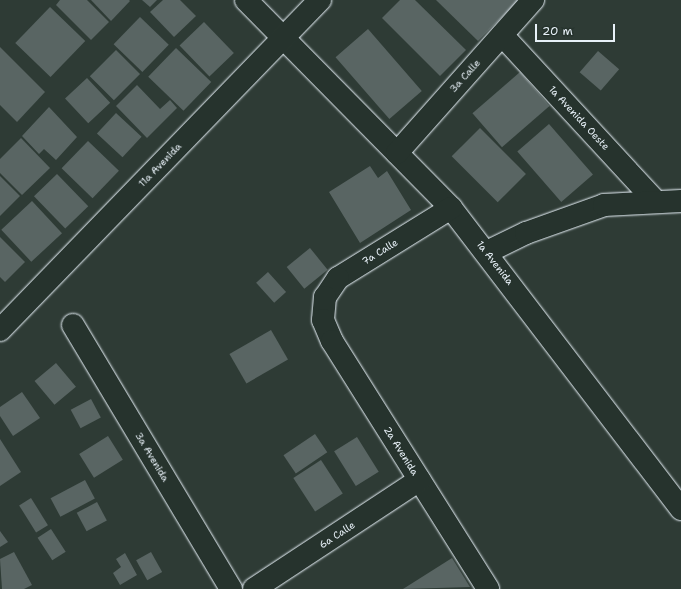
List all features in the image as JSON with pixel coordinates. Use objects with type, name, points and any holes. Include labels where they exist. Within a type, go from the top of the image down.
[{"type":"street","name":"1a Avenida","points":[[246,0],[451,208],[487,252],[681,509]]},
{"type":"street","name":"11a Avenida","points":[[3,321],[285,38],[320,0]]},
{"type":"street","name":"3a Calle","points":[[397,153],[533,0]]},
{"type":"street","name":"1a Avenida Oeste","points":[[502,35],[656,202]]},
{"type":"street","points":[[487,252],[526,233],[604,205],[681,201]]},
{"type":"street","name":"7a Calle","points":[[323,308],[338,278],[451,208]]},
{"type":"street","name":"2a Avenida","points":[[323,308],[326,330],[488,589]]},
{"type":"street","name":"3a Avenida","points":[[73,325],[230,589]]},
{"type":"street","name":"6a Calle","points":[[254,589],[419,480]]},
{"type":"building","points":[[60,0],[87,0],[109,22],[91,40],[56,5]]},
{"type":"building","points":[[91,0],[129,0],[130,1],[111,21]]},
{"type":"building","points":[[142,0],[157,0],[150,7]]},
{"type":"building","points":[[163,0],[180,0],[196,16],[174,37],[150,12]]},
{"type":"building","points":[[400,0],[415,0],[466,50],[440,76],[382,18]]},
{"type":"building","points":[[436,0],[519,0],[478,41]]},
{"type":"building","points":[[50,7],[85,41],[51,77],[15,43]]},
{"type":"building","points":[[140,17],[169,45],[142,72],[114,44]]},
{"type":"building","points":[[204,22],[234,53],[209,77],[180,46]]},
{"type":"building","points":[[368,29],[422,91],[389,119],[336,57]]},
{"type":"building","points":[[0,47],[45,92],[17,122],[0,105]]},
{"type":"building","points":[[176,48],[211,82],[183,111],[148,77]]},
{"type":"building","points":[[116,50],[140,74],[114,100],[90,76]]},
{"type":"building","points":[[598,51],[619,69],[601,91],[580,72]]},
{"type":"building","points":[[520,72],[550,106],[502,147],[472,113]]},
{"type":"building","points":[[87,78],[110,103],[88,123],[65,98]]},
{"type":"building","points":[[137,85],[160,109],[170,100],[177,108],[147,138],[116,106]]},
{"type":"building","points":[[49,107],[77,137],[56,160],[44,149],[39,154],[22,136]]},
{"type":"building","points":[[116,113],[142,137],[123,157],[97,133]]},
{"type":"building","points":[[549,124],[593,175],[561,202],[517,152]]},
{"type":"building","points":[[480,128],[526,174],[498,202],[452,156]]},
{"type":"building","points":[[21,138],[50,168],[22,195],[0,173],[0,159]]},
{"type":"building","points":[[88,141],[119,171],[93,198],[62,168]]},
{"type":"building","points":[[370,166],[378,178],[387,171],[411,210],[360,243],[329,192]]},
{"type":"building","points":[[57,174],[88,206],[65,229],[34,196]]},
{"type":"building","points":[[0,176],[20,196],[0,216]]},
{"type":"building","points":[[32,201],[62,233],[31,262],[1,230]]},
{"type":"building","points":[[0,237],[25,262],[5,282],[0,277]]},
{"type":"building","points":[[310,248],[328,270],[304,289],[287,267]]},
{"type":"building","points":[[268,272],[286,292],[274,303],[256,283]]},
{"type":"building","points":[[271,330],[288,359],[246,383],[229,354]]},
{"type":"building","points":[[56,363],[76,387],[54,405],[35,381]]},
{"type":"building","points":[[22,392],[40,418],[13,436],[0,416],[0,407]]},
{"type":"building","points":[[91,399],[101,418],[81,428],[71,410]]},
{"type":"building","points":[[315,434],[327,452],[296,473],[283,455]]},
{"type":"building","points":[[108,436],[123,460],[94,478],[79,454]]},
{"type":"building","points":[[357,437],[379,472],[356,486],[334,451]]},
{"type":"building","points":[[0,439],[21,472],[0,486]]},
{"type":"building","points":[[321,460],[343,494],[315,512],[293,478]]},
{"type":"building","points":[[85,480],[95,499],[60,517],[51,498]]},
{"type":"building","points":[[31,498],[48,525],[36,533],[19,505]]},
{"type":"building","points":[[97,502],[107,521],[87,531],[77,513]]},
{"type":"building","points":[[51,529],[66,552],[52,560],[38,538]]},
{"type":"building","points":[[0,531],[8,542],[0,547]]},
{"type":"building","points":[[14,552],[32,585],[24,589],[2,589],[0,559]]},
{"type":"building","points":[[151,552],[162,572],[147,580],[136,560]]},
{"type":"building","points":[[125,553],[137,575],[120,585],[113,573],[121,567],[116,559]]},
{"type":"building","points":[[452,558],[470,587],[403,589]]}]
